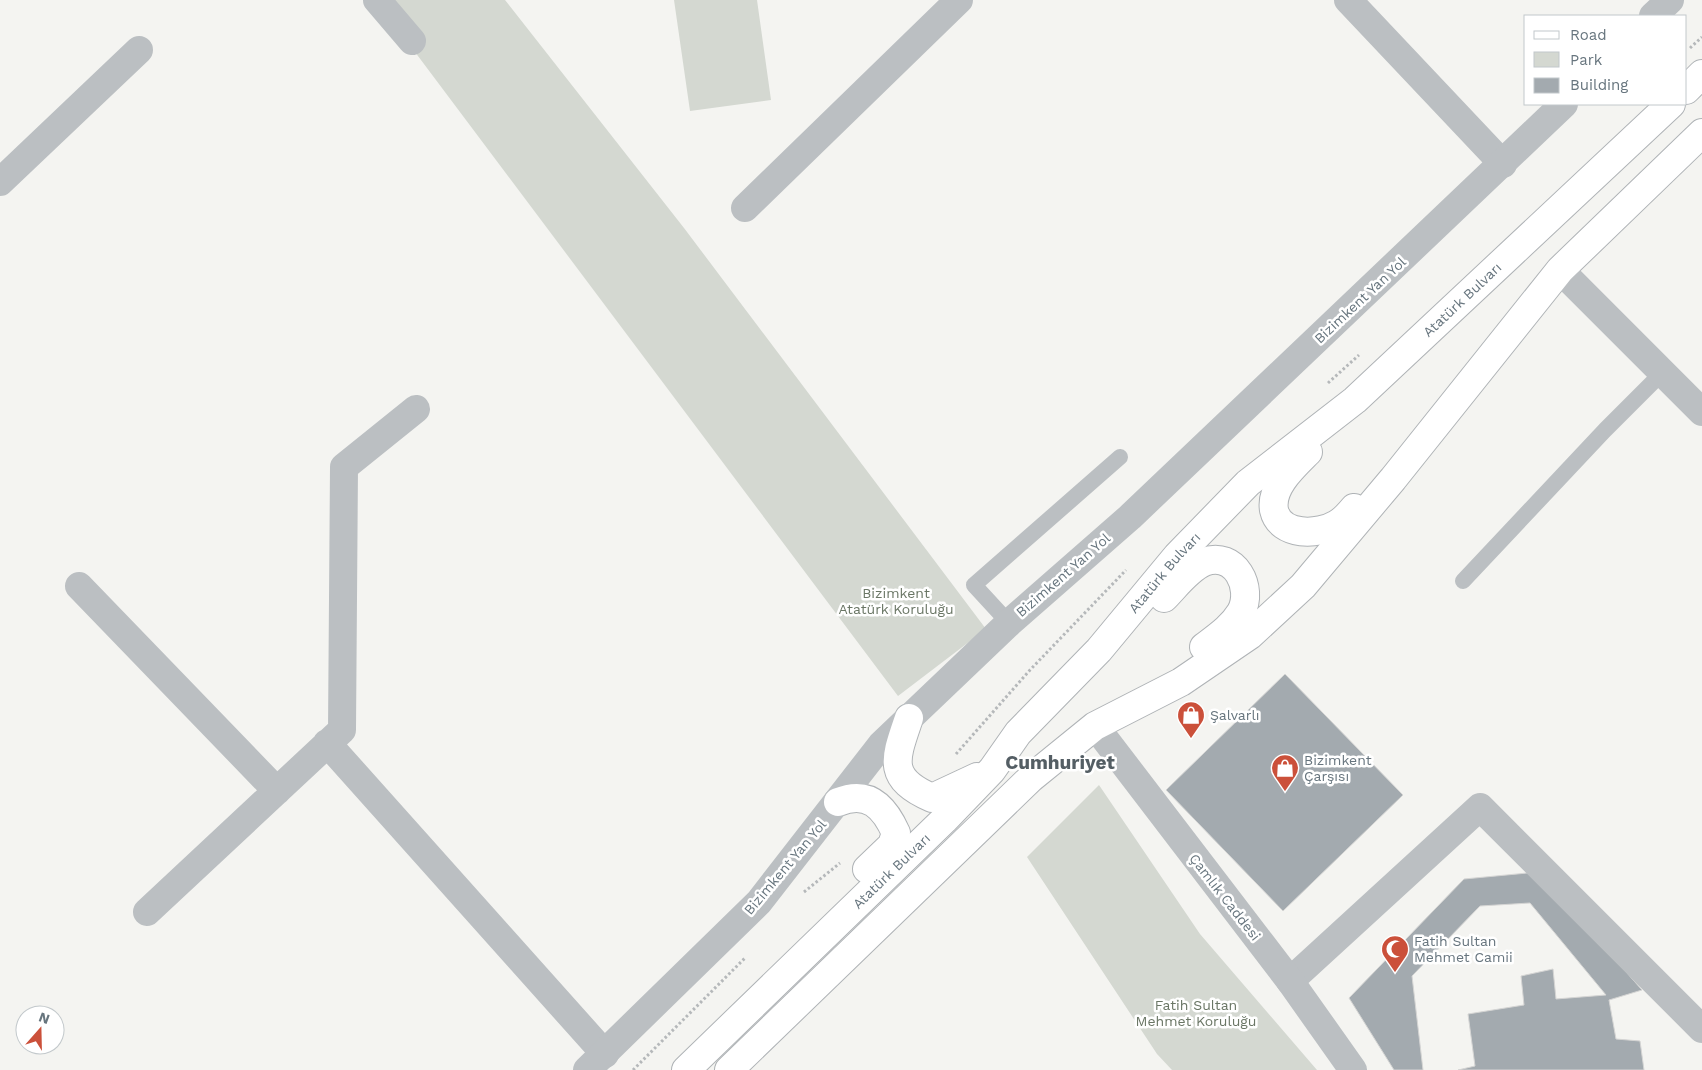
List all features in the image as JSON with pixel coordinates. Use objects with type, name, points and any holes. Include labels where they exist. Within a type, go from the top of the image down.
[{"type":"main road","points":[[1687,89],[1702,74]]},
{"type":"main road","name":"Atatürk Bulvarı","points":[[686,1070],[944,820],[992,770],[1018,733],[1099,650],[1177,556],[1230,500],[1291,448],[1355,400],[1670,105]]},
{"type":"main road","points":[[1105,722],[1182,682],[1250,635],[1303,586],[1393,479],[1560,270],[1702,132]]},
{"type":"main road","points":[[1355,400],[1341,422],[1295,465],[1282,480],[1276,494],[1274,510],[1281,522],[1294,530],[1308,533],[1326,529],[1342,520],[1374,488],[1393,479]]},
{"type":"main road","points":[[729,1070],[1018,790],[1105,722],[1156,679],[1230,627],[1241,612],[1246,597],[1245,584],[1239,572],[1229,564],[1217,560],[1206,561],[1195,567],[1150,611],[1099,650]]},
{"type":"main road","points":[[909,718],[896,757],[901,777],[913,790],[932,798],[992,770]]},
{"type":"main road","points":[[775,983],[831,905],[892,845],[896,833],[887,814],[877,805],[865,798],[851,797],[838,802]]},
{"type":"street","points":[[377,0],[412,41]]},
{"type":"street","points":[[745,208],[960,0]]},
{"type":"street","points":[[1348,0],[1503,164]]},
{"type":"street","points":[[1654,15],[1670,0]]},
{"type":"street","points":[[0,182],[139,50]]},
{"type":"street","name":"Bizimkent Yan Yol","points":[[596,1062],[759,902],[881,745],[1008,623],[1130,517],[1563,105]]},
{"type":"street","points":[[1560,270],[1702,412]]},
{"type":"street","points":[[148,912],[342,730],[344,467],[416,409]]},
{"type":"street","points":[[79,586],[277,791]]},
{"type":"street","name":"Çamlık Caddesi","points":[[1105,722],[1290,981],[1343,1065]]},
{"type":"street","points":[[327,743],[596,1062]]},
{"type":"street","points":[[1290,981],[1480,807],[1702,1029]]},
{"type":"lane","points":[[1463,581],[1604,430],[1662,373]]},
{"type":"lane","points":[[1008,623],[974,585],[1120,456]]},
{"type":"path","points":[[1687,51],[1702,37]]},
{"type":"green space","name":"Bizimkent Atatürk Koruluğu","points":[[376,0],[505,0],[684,228],[986,629],[898,696]]},
{"type":"green space","points":[[674,0],[757,0],[771,100],[690,111]]},
{"type":"green space","name":"Fatih Sultan Mehmet Koruluğu","points":[[1099,785],[1200,934],[1317,1070],[1172,1070],[1157,1054],[1027,857]]},
{"type":"building","name":"Bizimkent Çarşısı","points":[[1285,674],[1403,795],[1283,911],[1166,790]]},
{"type":"building","name":"Fatih Sultan Mehmet Camii","points":[[1538,872],[1642,990],[1609,1000],[1616,1039],[1640,1041],[1644,1070],[1458,1070],[1475,1066],[1468,1014],[1524,1005],[1521,976],[1553,969],[1556,999],[1606,995],[1530,903],[1480,906],[1412,976],[1423,1070],[1394,1070],[1349,998],[1464,879]]},
{"type":"place","name":"Şalvarlı","points":[[1191,739]]},
{"type":"place","name":"Bizimkent Çarşısı","points":[[1285,792]]},
{"type":"place","name":"Fatih Sultan Mehmet Camii","points":[[1395,973]]},
{"type":"district","name":"Cumhuriyet","points":[[1060,762]]}]
